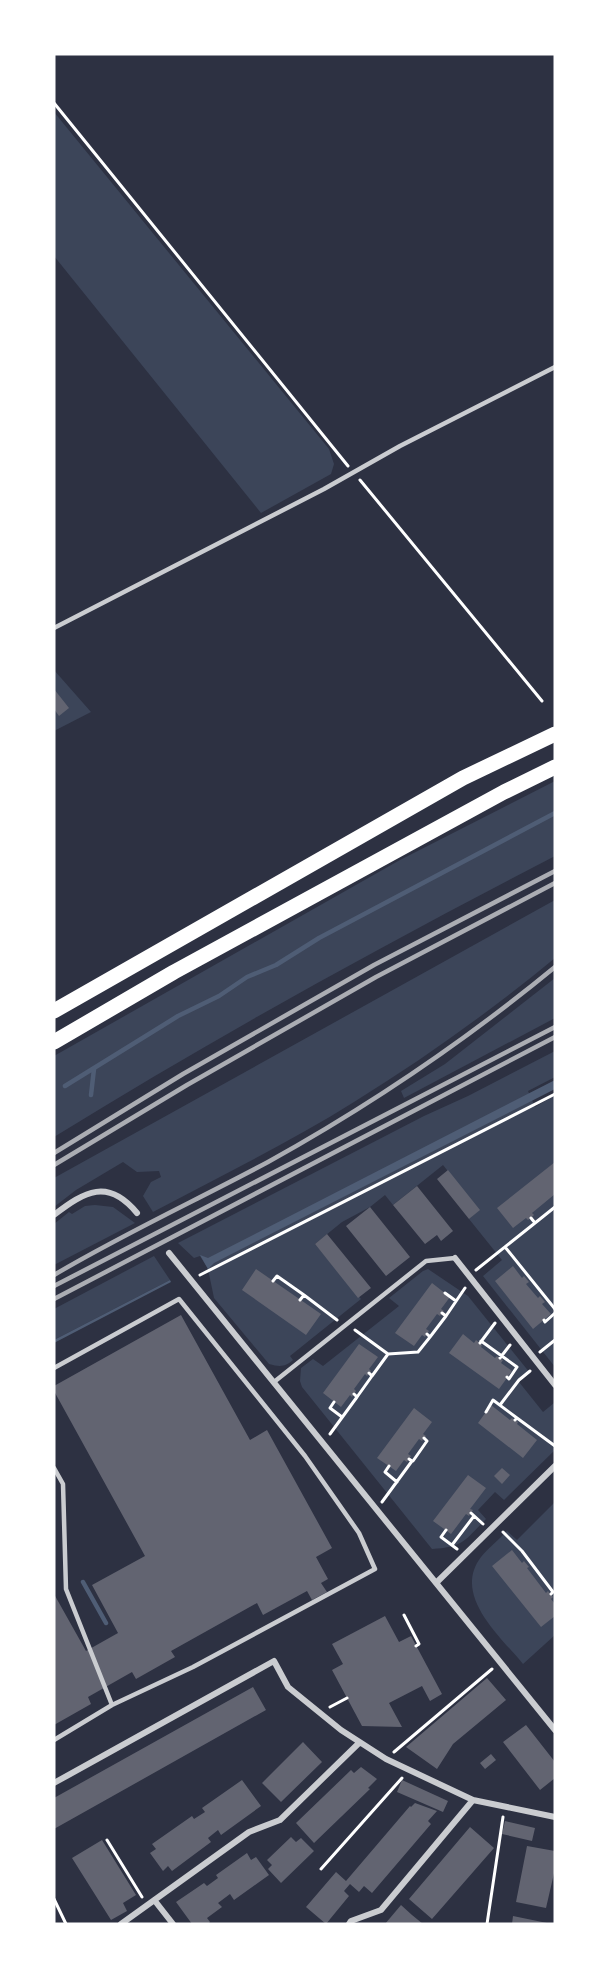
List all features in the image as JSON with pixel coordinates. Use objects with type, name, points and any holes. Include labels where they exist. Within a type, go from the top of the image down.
[{"type":"highway","points":[[54,1011],[463,778],[555,734]]},
{"type":"highway","points":[[54,1042],[174,972],[555,766]]},
{"type":"street","points":[[54,1215],[81,1197],[106,1192],[120,1196],[137,1212]]},
{"type":"street","points":[[169,1253],[555,1730]]},
{"type":"street","points":[[455,1258],[555,1385]]},
{"type":"street","points":[[436,1583],[555,1466]]},
{"type":"street","points":[[54,1783],[274,1661],[288,1687],[359,1743],[386,1759],[473,1800],[555,1816]]},
{"type":"street","points":[[121,1924],[249,1832],[280,1820],[359,1743]]},
{"type":"street","points":[[349,1924],[351,1921],[381,1910],[473,1800]]},
{"type":"street","points":[[155,1901],[173,1924]]},
{"type":"lane","points":[[54,628],[555,367]]},
{"type":"lane","points":[[274,1382],[426,1261],[455,1258]]},
{"type":"lane","points":[[54,1368],[179,1299],[305,1456],[359,1533],[375,1569],[193,1667],[112,1705],[54,1740]]},
{"type":"lane","points":[[54,1468],[63,1484],[66,1589],[112,1705]]},
{"type":"path","points":[[54,103],[542,701]]},
{"type":"path","points":[[190,1279],[555,1094]]},
{"type":"path","points":[[273,1281],[277,1276],[334,1316],[339,1323],[347,1324],[388,1354],[418,1352],[428,1335],[464,1291],[469,1276],[555,1207]]},
{"type":"path","points":[[531,1218],[535,1223]]},
{"type":"path","points":[[504,1247],[555,1311],[545,1322],[544,1320]]},
{"type":"path","points":[[445,1293],[456,1301]]},
{"type":"path","points":[[300,1299],[303,1294]]},
{"type":"path","points":[[500,1315],[481,1342],[518,1367],[509,1379],[507,1377]]},
{"type":"path","points":[[501,1357],[516,1336]]},
{"type":"path","points":[[533,1357],[555,1340]]},
{"type":"path","points":[[323,1443],[388,1354]]},
{"type":"path","points":[[500,1405],[519,1380],[538,1364]]},
{"type":"path","points":[[486,1412],[494,1400],[516,1419],[555,1446]]},
{"type":"path","points":[[334,1402],[330,1407],[342,1417]]},
{"type":"path","points":[[377,1510],[411,1460],[427,1441],[424,1438]]},
{"type":"path","points":[[389,1467],[385,1472],[398,1482]]},
{"type":"path","points":[[452,1545],[472,1514],[490,1530]]},
{"type":"path","points":[[495,1524],[554,1592],[551,1594]]},
{"type":"path","points":[[446,1530],[441,1537],[464,1555]]},
{"type":"path","points":[[404,1616],[419,1644],[416,1646]]},
{"type":"path","points":[[386,1759],[432,1723],[500,1662]]},
{"type":"path","points":[[334,1706],[347,1698]]},
{"type":"path","points":[[321,1869],[410,1770]]},
{"type":"path","points":[[487,1924],[504,1806]]},
{"type":"path","points":[[107,1840],[148,1906]]},
{"type":"path","points":[[54,1899],[66,1924]]},
{"type":"shaded area","points":[[54,112],[329,449],[334,464],[331,474],[261,513],[54,256]]},
{"type":"shaded area","points":[[54,670],[91,712],[54,731]]},
{"type":"shaded area","points":[[555,781],[555,856],[302,992],[54,1137],[54,1056],[400,860]]},
{"type":"shaded area","points":[[555,900],[555,958],[458,1033],[330,1117],[153,1212],[143,1196],[151,1182],[161,1177],[159,1171],[137,1172],[123,1162],[76,1190],[54,1207],[54,1178]]},
{"type":"shaded area","points":[[555,978],[555,1018],[404,1098],[401,1091],[445,1064]]},
{"type":"shaded area","points":[[555,1051],[555,1077],[528,1091],[535,1107],[555,1095],[555,1367],[483,1276],[502,1260],[469,1219],[479,1210],[443,1165],[393,1205],[385,1195],[370,1207],[342,1222],[315,1244],[361,1299],[290,1356],[293,1360],[282,1366],[269,1364],[214,1298],[208,1269],[200,1256],[194,1258],[178,1243]]},
{"type":"shaded area","points":[[555,1080],[555,1089],[214,1263],[208,1269],[200,1255],[208,1258]]},
{"type":"shaded area","points":[[85,1206],[113,1207],[135,1223],[54,1265],[54,1224],[69,1212],[72,1214]]},
{"type":"shaded area","points":[[154,1256],[170,1280],[54,1340],[54,1309]]},
{"type":"shaded area","points":[[428,1269],[468,1296],[530,1373],[519,1382],[543,1412],[555,1404],[555,1450],[504,1500],[495,1492],[478,1510],[486,1519],[468,1538],[451,1547],[432,1549],[302,1387],[300,1381],[301,1368],[313,1359],[323,1366],[399,1306],[389,1298]]},
{"type":"shaded area","points":[[170,1280],[171,1282],[54,1343],[54,1340]]},
{"type":"shaded area","points":[[555,1502],[555,1635],[523,1664],[482,1614],[475,1600],[472,1586],[474,1571],[481,1557],[507,1531],[517,1540]]},
{"type":"building","points":[[54,689],[69,708],[59,716],[54,709]]},
{"type":"building","points":[[555,1162],[555,1194],[532,1213],[534,1215],[531,1218],[528,1220],[526,1218],[513,1228],[497,1208]]},
{"type":"building","points":[[448,1170],[480,1210],[469,1219],[437,1179]]},
{"type":"building","points":[[417,1186],[453,1231],[441,1241],[437,1235],[425,1244],[393,1205]]},
{"type":"building","points":[[370,1207],[410,1257],[386,1276],[346,1226]]},
{"type":"building","points":[[327,1234],[371,1288],[358,1298],[315,1244]]},
{"type":"building","points":[[513,1266],[522,1278],[524,1276],[529,1282],[526,1284],[538,1298],[540,1296],[545,1302],[542,1304],[551,1314],[533,1329],[495,1281]]},
{"type":"building","points":[[256,1269],[321,1314],[306,1335],[242,1290]]},
{"type":"building","points":[[432,1283],[450,1297],[441,1309],[444,1311],[440,1316],[437,1314],[426,1329],[429,1331],[425,1337],[422,1335],[414,1346],[395,1333]]},
{"type":"building","points":[[181,1315],[250,1440],[267,1430],[332,1548],[316,1557],[328,1579],[321,1583],[327,1592],[312,1600],[307,1591],[263,1615],[257,1603],[171,1651],[175,1657],[136,1679],[132,1672],[88,1697],[91,1704],[54,1725],[54,1594],[86,1651],[118,1633],[92,1585],[145,1556],[54,1391],[54,1386]]},
{"type":"building","points":[[463,1334],[474,1343],[476,1340],[480,1343],[481,1347],[495,1358],[497,1356],[503,1360],[501,1363],[512,1371],[499,1389],[449,1353]]},
{"type":"building","points":[[359,1344],[378,1357],[369,1369],[371,1371],[367,1376],[365,1374],[354,1389],[356,1391],[352,1397],[350,1395],[341,1407],[323,1393]]},
{"type":"building","points":[[491,1405],[510,1420],[512,1418],[518,1422],[517,1424],[537,1440],[523,1458],[478,1423]]},
{"type":"building","points":[[414,1408],[432,1422],[423,1434],[426,1436],[422,1441],[419,1439],[408,1454],[411,1456],[407,1462],[404,1460],[396,1471],[377,1458]]},
{"type":"building","points":[[502,1468],[510,1475],[502,1484],[494,1476]]},
{"type":"building","points":[[468,1475],[486,1488],[470,1509],[473,1510],[469,1516],[466,1514],[451,1534],[433,1521]]},
{"type":"building","points":[[512,1550],[522,1563],[524,1561],[529,1567],[527,1568],[546,1593],[548,1591],[553,1597],[551,1599],[555,1604],[555,1616],[541,1627],[492,1566]]},
{"type":"building","points":[[385,1616],[399,1642],[411,1636],[442,1694],[430,1701],[422,1686],[389,1703],[402,1727],[362,1726],[332,1670],[343,1664],[332,1644]]},
{"type":"building","points":[[487,1678],[506,1700],[453,1744],[437,1769],[406,1747]]},
{"type":"building","points":[[253,1687],[266,1710],[54,1829],[54,1798]]},
{"type":"building","points":[[526,1725],[555,1762],[555,1778],[540,1790],[503,1742]]},
{"type":"building","points":[[303,1742],[322,1762],[281,1802],[262,1783]]},
{"type":"building","points":[[491,1754],[496,1760],[485,1769],[480,1763]]},
{"type":"building","points":[[361,1767],[377,1779],[368,1788],[370,1789],[314,1843],[296,1823],[351,1770],[354,1773]]},
{"type":"building","points":[[242,1780],[261,1806],[221,1835],[218,1830],[208,1838],[211,1842],[172,1871],[168,1866],[163,1871],[150,1853],[156,1849],[152,1844],[192,1816],[194,1819],[205,1812],[202,1808]]},
{"type":"building","points":[[402,1780],[448,1801],[443,1812],[397,1792]]},
{"type":"building","points":[[415,1803],[437,1811],[428,1821],[431,1824],[372,1893],[364,1886],[359,1892],[350,1884],[344,1891],[349,1896],[326,1924],[306,1907],[336,1872],[346,1881]]},
{"type":"building","points":[[505,1821],[535,1828],[532,1841],[502,1834]]},
{"type":"building","points":[[470,1827],[494,1848],[432,1919],[409,1899]]},
{"type":"building","points":[[291,1837],[296,1842],[301,1838],[314,1851],[281,1883],[268,1869],[272,1865],[267,1860]]},
{"type":"building","points":[[102,1840],[136,1895],[123,1903],[127,1911],[111,1920],[72,1858]]},
{"type":"building","points":[[527,1846],[555,1851],[555,1869],[546,1908],[516,1902]]},
{"type":"building","points":[[247,1853],[251,1860],[256,1857],[269,1875],[234,1900],[230,1894],[218,1903],[222,1907],[207,1918],[210,1922],[208,1924],[192,1924],[176,1902],[204,1883],[207,1886],[218,1878],[216,1875]]},
{"type":"building","points":[[401,1905],[412,1915],[423,1924],[385,1924]]},
{"type":"building","points":[[513,1916],[547,1923],[547,1924],[512,1924]]},
{"type":"waterway","points":[[65,1086],[178,1016],[219,996],[247,977],[276,965],[319,938],[555,813]]},
{"type":"waterway","points":[[91,1095],[94,1069]]},
{"type":"waterway","points":[[83,1582],[106,1623]]},
{"type":"railway","points":[[54,1153],[183,1074],[374,965],[555,871]]},
{"type":"railway","points":[[54,1165],[187,1085],[376,977],[555,883]]},
{"type":"railway","points":[[54,1275],[306,1141],[416,1071],[486,1021],[555,967]]},
{"type":"railway","points":[[54,1286],[555,1027]]},
{"type":"railway","points":[[54,1299],[555,1037]]}]
